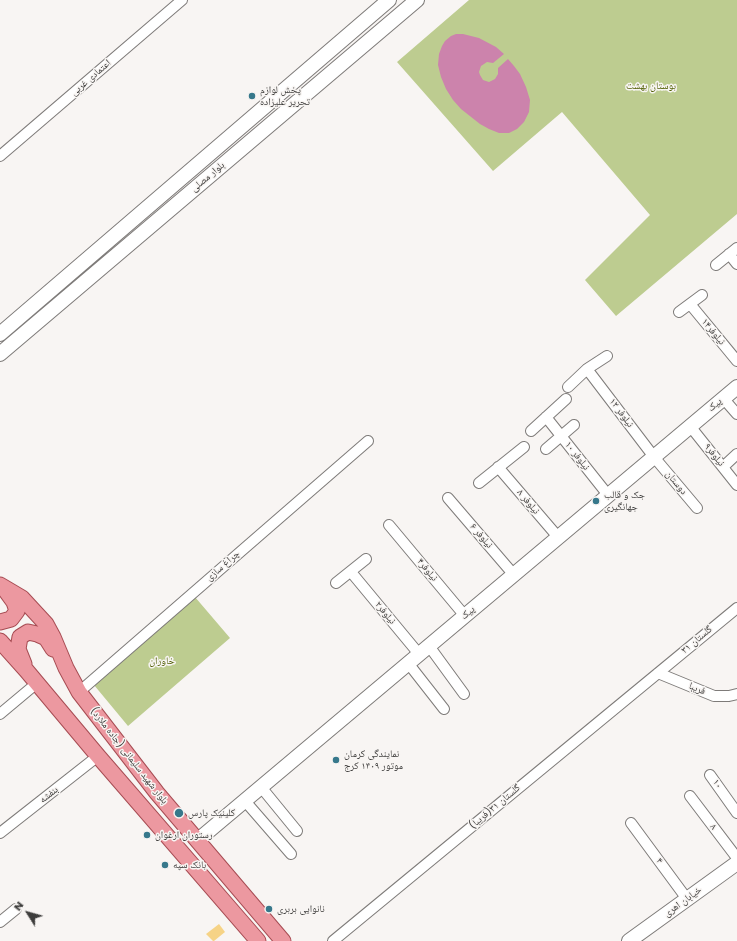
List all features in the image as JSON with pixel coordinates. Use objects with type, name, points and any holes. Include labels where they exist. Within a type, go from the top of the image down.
[{"type":"main road","name":"بلوار شهید سلیمانی (جاده ملارد)","points":[[1,586],[22,598],[46,624],[66,668],[79,692],[157,793],[284,941]]},
{"type":"main road","points":[[0,622],[11,619],[17,611],[14,602],[1,586]]},
{"type":"main road","points":[[26,670],[18,649],[20,638],[28,632],[38,634],[46,638],[66,668]]},
{"type":"main road","name":"بلوار شهید سلیمانی (جاده ملارد)","points":[[0,641],[258,941]]},
{"type":"street","name":"اعتمادی غربی","points":[[0,156],[182,0]]},
{"type":"street","name":"بلوار مصلی","points":[[0,334],[389,0]]},
{"type":"street","name":"بلوار مصلی","points":[[0,354],[417,0]]},
{"type":"street","points":[[716,265],[737,248]]},
{"type":"street","points":[[729,254],[737,264]]},
{"type":"street","points":[[679,312],[702,295]]},
{"type":"street","name":"نیلوفر۱۴","points":[[690,304],[737,361]]},
{"type":"street","points":[[568,387],[587,369],[607,356]]},
{"type":"street","name":"نیلوفر ۱۲","points":[[587,369],[654,457]]},
{"type":"street","name":"پیک","points":[[198,840],[737,387]]},
{"type":"street","points":[[723,398],[737,414]]},
{"type":"street","points":[[531,431],[566,399]]},
{"type":"street","name":"نیلوفر ۱۰","points":[[546,417],[608,495]]},
{"type":"street","points":[[546,449],[574,425]]},
{"type":"street","name":"نیلوفر۹","points":[[690,426],[737,485]]},
{"type":"street","name":"چراغ سازی","points":[[79,692],[368,441]]},
{"type":"street","points":[[479,482],[524,447]]},
{"type":"street","points":[[723,467],[737,454]]},
{"type":"street","name":"دوستان","points":[[654,457],[697,508]]},
{"type":"street","name":"نیلوفر ۸","points":[[498,467],[558,537]]},
{"type":"street","name":"نیلوفر ۶","points":[[448,498],[514,575]]},
{"type":"street","name":"نیلوفر۴","points":[[389,525],[465,616]]},
{"type":"street","points":[[336,583],[366,559]]},
{"type":"street","name":"نیلوفر۲","points":[[351,572],[464,694]]},
{"type":"street","name":"گلستان ۳۱","points":[[658,673],[737,608]]},
{"type":"street","points":[[408,663],[444,709]]},
{"type":"street","name":"فریبا","points":[[658,673],[714,696],[730,696],[737,694]]},
{"type":"street","name":"گلستان ۳۱(فریبا)","points":[[333,941],[658,673]]},
{"type":"street","points":[[0,714],[37,683]]},
{"type":"street","name":"بنفشه","points":[[0,833],[98,756]]},
{"type":"street","name":"۱۰","points":[[710,775],[737,813]]},
{"type":"street","points":[[261,787],[297,831]]},
{"type":"street","name":"۸","points":[[690,796],[737,858]]},
{"type":"street","points":[[245,801],[291,854]]},
{"type":"street","name":"۴","points":[[630,824],[687,899]]},
{"type":"street","name":"خیابان اهری","points":[[629,941],[737,862]]},
{"type":"street","points":[[0,922],[16,909]]},
{"type":"green space","name":"بوستان بهشت","points":[[469,0],[737,0],[737,214],[616,316],[585,280],[650,215],[562,112],[493,171],[397,62]]},
{"type":"green space","name":"خاوران","points":[[195,597],[230,638],[128,726],[94,685]]},
{"type":"shaded area","points":[[456,34],[479,38],[496,47],[504,54],[493,63],[487,62],[481,66],[479,72],[483,80],[489,82],[495,79],[498,74],[498,68],[508,59],[520,74],[530,100],[529,112],[524,122],[517,129],[509,133],[499,133],[489,129],[461,109],[453,100],[446,89],[438,65],[439,54],[442,46],[445,41]]},
{"type":"building","points":[[219,924],[225,932],[213,941],[206,934]]},
{"type":"place","name":"پخش لوازم تحریر علیزاده","points":[[252,96]]},
{"type":"place","name":"جک و قالب جهانگیری","points":[[596,501]]},
{"type":"place","name":"نمایندگی کرمان موتور ۱۴۰۹ کرج","points":[[336,760]]},
{"type":"place","name":"کلینیک پارس","points":[[179,813]]},
{"type":"place","name":"رستوران ارغوان","points":[[147,835]]},
{"type":"place","name":"بانک سپه","points":[[165,865]]},
{"type":"place","name":"نانوایی بربری","points":[[269,909]]}]
